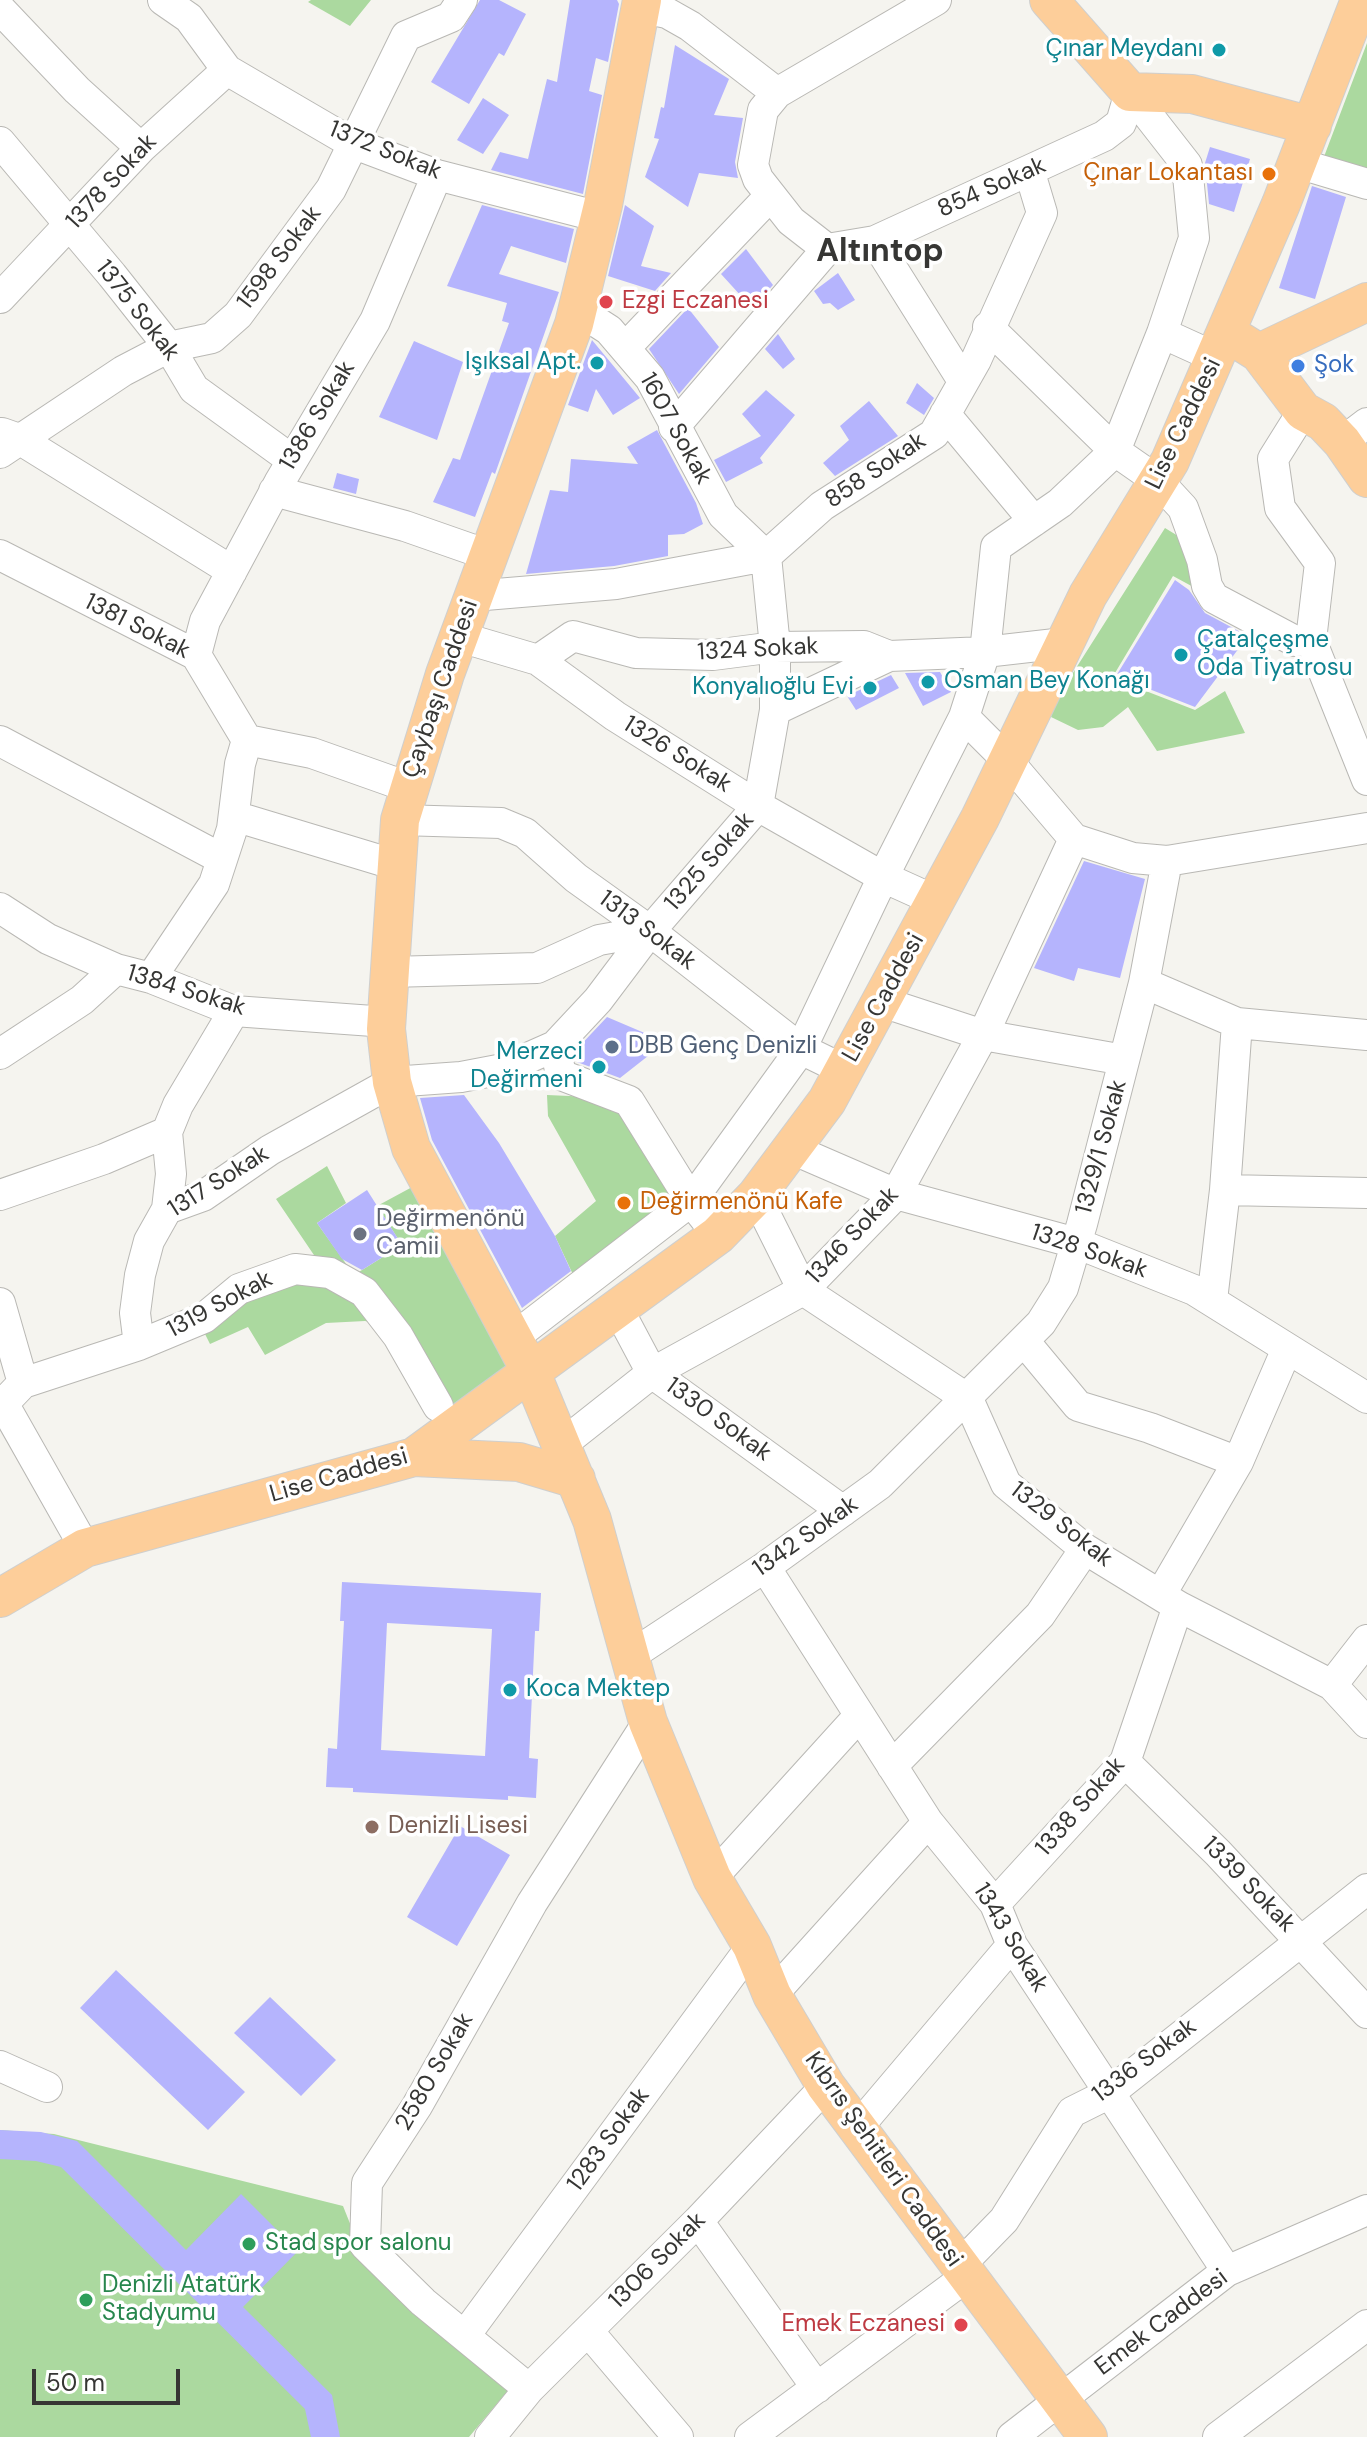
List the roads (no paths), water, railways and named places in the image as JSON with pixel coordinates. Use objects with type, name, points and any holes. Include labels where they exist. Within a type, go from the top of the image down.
[{"type":"main road","points":[[1049,0],[1130,92],[1192,94],[1312,126]]},
{"type":"main road","name":"Lise Caddesi","points":[[0,1598],[85,1548],[414,1457],[522,1354],[618,1309],[718,1235],[756,1196],[827,1101],[936,901],[1088,595],[1158,481],[1222,346],[1360,0]]},
{"type":"main road","name":"Çaybaşı Caddesi","points":[[522,1354],[411,1148],[392,1082],[387,1022],[406,972],[396,865],[404,804],[473,596],[578,310],[600,217],[642,4]]},
{"type":"main road","points":[[1222,346],[1259,353],[1367,302]]},
{"type":"main road","points":[[1259,353],[1303,411],[1355,433],[1367,478]]},
{"type":"main road","name":"Kıbrıs Şehitleri Caddesi","points":[[522,1354],[592,1520],[648,1722],[712,1878],[752,1946],[772,1995],[826,2086],[1088,2437]]},
{"type":"main road","points":[[414,1457],[568,1462]]},
{"type":"street","name":"1372 Sokak","points":[[163,0],[189,18],[227,70],[352,143],[437,175],[600,217]]},
{"type":"street","points":[[674,427],[827,249],[807,237],[770,196],[753,165],[763,110],[777,93],[936,0]]},
{"type":"street","points":[[642,4],[690,26],[777,93]]},
{"type":"street","name":"1598 Sokak","points":[[6,442],[123,371],[169,347],[212,338],[238,315],[331,189],[406,36],[448,6]]},
{"type":"street","points":[[4,8],[77,90],[141,148]]},
{"type":"street","name":"1378 Sokak","points":[[0,298],[141,148],[227,70]]},
{"type":"street","points":[[522,1354],[691,1201],[801,1049],[964,717],[985,652],[996,547],[1060,503],[1115,451],[1162,333],[1194,238],[1187,165],[1130,92]]},
{"type":"street","name":"854 Sokak","points":[[827,249],[875,241],[1030,173],[1104,136],[1121,123],[1130,92]]},
{"type":"street","name":"1375 Sokak","points":[[0,142],[169,347],[194,389],[292,460]]},
{"type":"street","points":[[1297,163],[1367,184]]},
{"type":"street","name":"858 Sokak","points":[[766,556],[822,506],[934,434],[963,381],[1042,213],[1030,173]]},
{"type":"street","name":"1386 Sokak","points":[[196,655],[205,621],[274,491],[375,321],[437,175]]},
{"type":"street","points":[[625,348],[770,196]]},
{"type":"street","points":[[875,241],[963,381]]},
{"type":"street","name":"1607 Sokak","points":[[578,310],[609,330],[650,378],[723,515],[766,556]]},
{"type":"street","points":[[988,327],[1115,451],[1158,481],[1183,508],[1202,560],[1207,586],[1214,598],[1295,641],[1311,640]]},
{"type":"street","points":[[1162,333],[1222,346]]},
{"type":"street","points":[[1303,411],[1273,459],[1280,508],[1320,563],[1311,640],[1367,780]]},
{"type":"street","points":[[945,414],[1034,521]]},
{"type":"street","points":[[6,442],[232,571]]},
{"type":"street","points":[[274,491],[405,526],[488,555]]},
{"type":"street","name":"1381 Sokak","points":[[4,553],[196,655],[247,740]]},
{"type":"street","points":[[473,596],[616,584],[766,556]]},
{"type":"street","name":"1325 Sokak","points":[[406,972],[537,968],[599,940],[650,931],[758,806],[775,710],[775,647],[766,556]]},
{"type":"street","name":"1324 Sokak","points":[[538,660],[573,636],[636,653],[713,655],[775,647],[864,646],[889,656],[946,651],[985,652],[1064,643]]},
{"type":"street","name":"1326 Sokak","points":[[460,637],[538,660],[615,716],[758,806],[883,877],[936,901]]},
{"type":"street","points":[[775,710],[889,656]]},
{"type":"street","points":[[964,717],[1007,760],[1074,839],[1133,858],[1167,861],[1367,828]]},
{"type":"street","points":[[151,978],[214,884],[234,816],[240,764],[247,740],[312,753],[404,804]]},
{"type":"street","points":[[0,741],[222,859]]},
{"type":"street","name":"1313 Sokak","points":[[404,804],[442,822],[501,823],[525,833],[576,878],[650,931],[801,1049],[844,1070]]},
{"type":"street","points":[[234,816],[396,865]]},
{"type":"street","name":"1346 Sokak","points":[[568,1462],[652,1373],[803,1290],[896,1194],[983,1035],[1074,839]]},
{"type":"street","name":"1329/1 Sokak","points":[[968,1399],[1041,1323],[1063,1288],[1144,983],[1167,861]]},
{"type":"street","name":"1384 Sokak","points":[[0,908],[48,939],[116,969],[151,978],[234,1011],[353,1022],[387,1022]]},
{"type":"street","points":[[392,1082],[461,1077],[503,1069],[555,1046],[598,1000],[650,931]]},
{"type":"street","points":[[0,1054],[82,1000],[116,969]]},
{"type":"street","points":[[1144,983],[1237,1023],[1367,1035]]},
{"type":"street","points":[[882,1002],[983,1035],[1124,1060]]},
{"type":"street","points":[[167,1209],[171,1174],[167,1132],[178,1105],[234,1011]]},
{"type":"street","points":[[1212,1300],[1225,1190],[1237,1023]]},
{"type":"street","points":[[555,1046],[561,1075],[629,1101],[691,1201],[718,1235]]},
{"type":"street","name":"1317 Sokak","points":[[139,1345],[135,1313],[140,1275],[149,1241],[167,1209],[203,1196],[282,1143],[392,1082]]},
{"type":"street","points":[[0,1195],[104,1159],[167,1132]]},
{"type":"street","name":"1328 Sokak","points":[[792,1149],[896,1194],[1076,1243],[1212,1300],[1286,1351],[1367,1398]]},
{"type":"street","points":[[1225,1190],[1367,1193]]},
{"type":"street","points":[[756,1196],[803,1290],[968,1399]]},
{"type":"street","name":"1319 Sokak","points":[[9,1398],[204,1318],[239,1289],[295,1269],[330,1273],[364,1292],[398,1336],[438,1406]]},
{"type":"street","points":[[0,1303],[9,1398],[85,1548]]},
{"type":"street","name":"1330 Sokak","points":[[618,1309],[652,1373],[843,1511]]},
{"type":"street","points":[[1024,1341],[1078,1406],[1150,1428],[1238,1462]]},
{"type":"street","name":"1338 Sokak","points":[[995,1904],[1125,1762],[1170,1600],[1238,1462],[1286,1351]]},
{"type":"street","name":"1342 Sokak","points":[[630,1656],[765,1567],[880,1484],[968,1399]]},
{"type":"street","name":"1329 Sokak","points":[[968,1399],[1006,1484],[1085,1549],[1170,1600],[1332,1685],[1367,1723]]},
{"type":"street","points":[[892,1766],[1040,1615],[1085,1549]]},
{"type":"street","name":"1343 Sokak","points":[[765,1567],[928,1822],[995,1904],[1012,1945],[1227,2271]]},
{"type":"street","points":[[1332,1685],[1367,1640]]},
{"type":"street","points":[[712,1878],[859,1716]]},
{"type":"street","name":"2580 Sokak","points":[[529,2389],[466,2334],[423,2302],[365,2245],[367,2183],[417,2106],[532,1903],[648,1722]]},
{"type":"street","name":"1339 Sokak","points":[[1125,1762],[1302,1941],[1367,2013]]},
{"type":"street","points":[[772,1995],[928,1822]]},
{"type":"street","name":"1336 Sokak","points":[[750,2437],[817,2388],[962,2272],[1004,2220],[1072,2112],[1108,2094],[1367,1889]]},
{"type":"street","points":[[858,2127],[1012,1945]]},
{"type":"street","name":"1283 Sokak","points":[[466,2334],[752,1946]]},
{"type":"street","points":[[0,2066],[47,2087]]},
{"type":"street","name":"1306 Sokak","points":[[490,2437],[529,2389],[698,2221],[826,2086]]},
{"type":"street","name":"Emek Caddesi","points":[[1012,2437],[1227,2271],[1365,2215]]},
{"type":"street","points":[[698,2221],[817,2388]]},
{"type":"street","points":[[1224,2435],[1367,2325]]},
{"type":"street","points":[[588,2331],[678,2437]]},
{"type":"place","name":"Çınar Meydanı","points":[[1219,50]]},
{"type":"place","name":"Çınar Lokantası","points":[[1269,174]]},
{"type":"place","name":"Ezgi Eczanesi","points":[[606,302]]},
{"type":"place","name":"Işıksal Apt.","points":[[597,363]]},
{"type":"place","name":"Şok","points":[[1298,366]]},
{"type":"place","name":"Çatalçeşme Oda Tiyatrosu","points":[[1181,655]]},
{"type":"place","name":"Osman Bey Konağı","points":[[928,682]]},
{"type":"place","name":"Konyalıoğlu Evi","points":[[870,688]]},
{"type":"place","name":"DBB Genç Denizli","points":[[612,1047]]},
{"type":"place","name":"Merzeci Değirmeni","points":[[599,1067]]},
{"type":"place","name":"Değirmenönü Kafe","points":[[624,1203]]},
{"type":"place","name":"Değirmenönü Camii","points":[[360,1234]]},
{"type":"place","name":"Koca Mektep","points":[[510,1690]]},
{"type":"place","name":"Denizli Lisesi","points":[[372,1827]]},
{"type":"place","name":"Stad spor salonu","points":[[249,2244]]},
{"type":"place","name":"Denizli Atatürk Stadyumu","points":[[86,2300]]},
{"type":"place","name":"Emek Eczanesi","points":[[961,2325]]},
{"type":"district","name":"Altıntop","points":[[880,253]]}]
